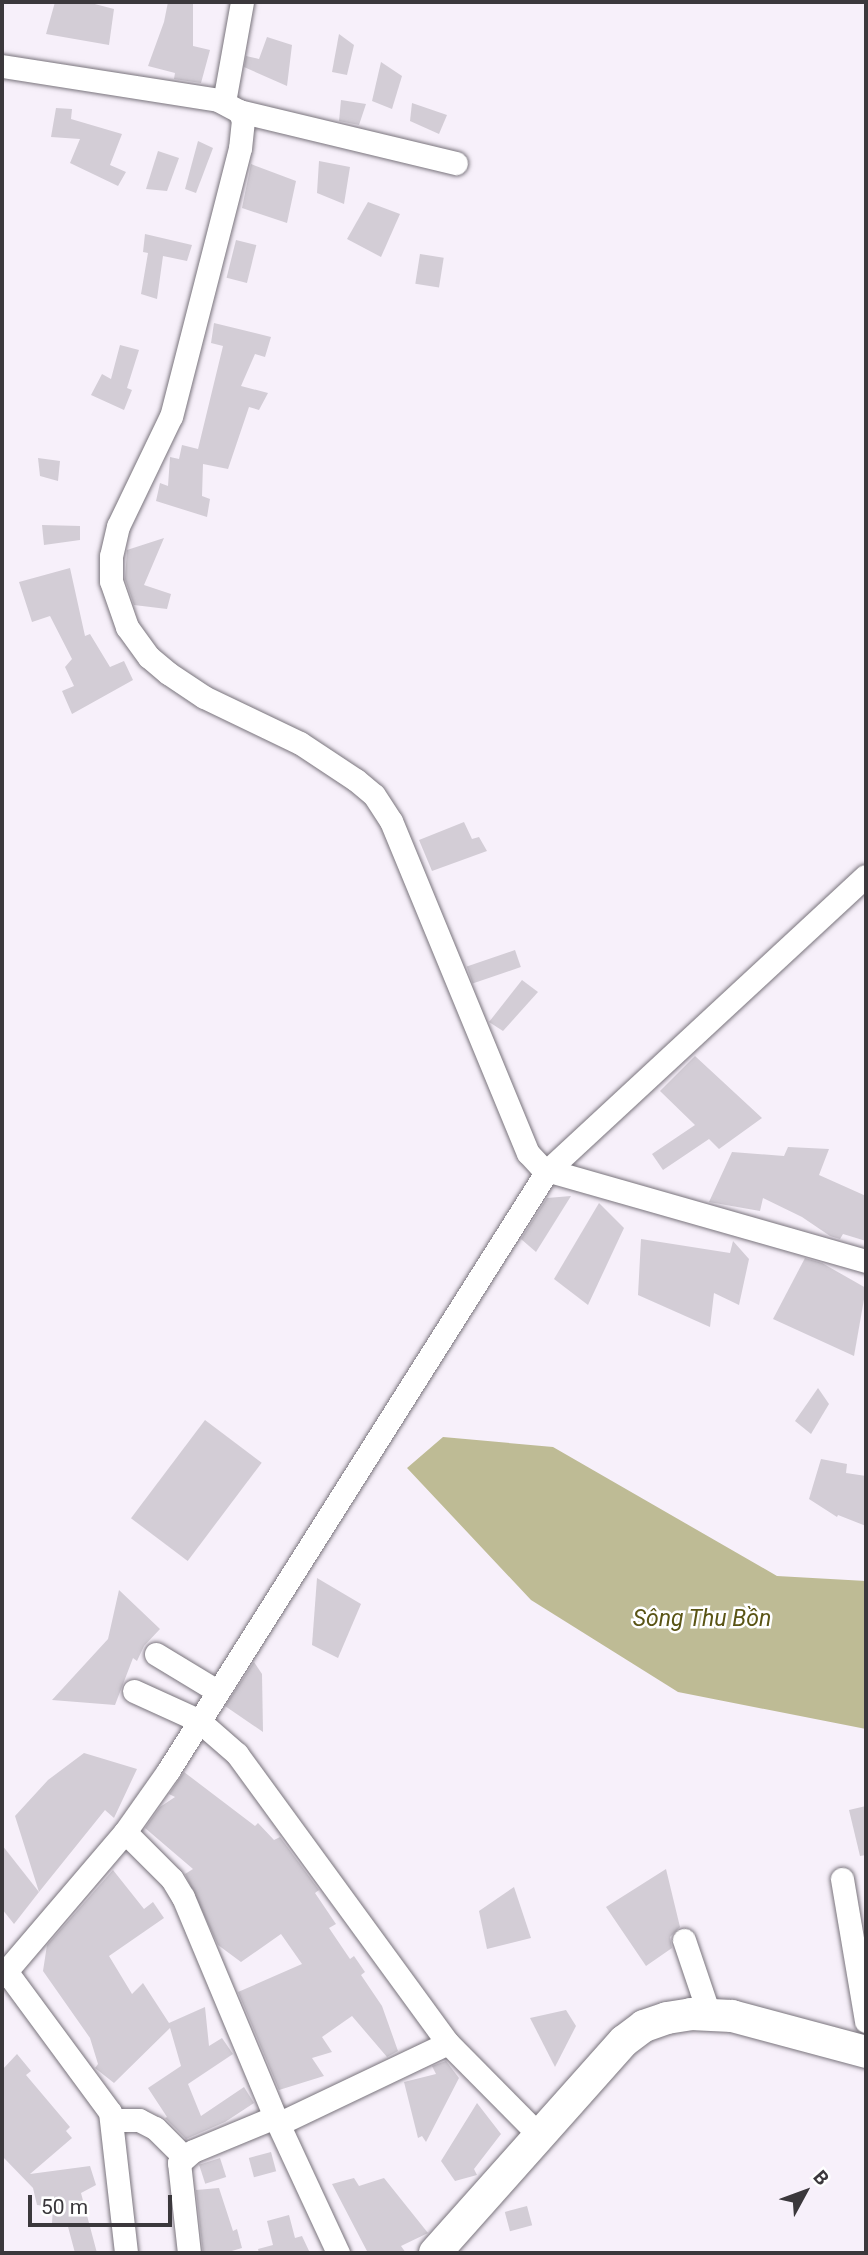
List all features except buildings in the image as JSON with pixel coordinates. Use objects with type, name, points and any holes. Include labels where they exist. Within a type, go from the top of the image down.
[{"type":"street","points":[[242,2],[231,107],[243,120],[240,148],[171,416],[118,526],[111,556],[111,581],[127,627],[149,657],[168,673],[204,696],[300,743],[374,795],[391,821],[528,1153],[547,1171],[866,1261]]},
{"type":"street","points":[[2,66],[231,107],[456,163]]},
{"type":"street","points":[[126,2253],[114,2120],[4,1973],[125,1832],[547,1171],[866,876]]},
{"type":"street","points":[[156,1654],[216,1691]]},
{"type":"street","points":[[134,1691],[198,1720],[237,1754],[448,2043],[541,2137]]},
{"type":"street","points":[[125,1832],[172,1879],[183,1897],[276,2120],[338,2253]]},
{"type":"street","points":[[842,1879],[866,2021]]},
{"type":"street","points":[[684,1940],[709,2014]]},
{"type":"street","points":[[435,2253],[624,2041],[644,2026],[667,2018],[709,2014],[732,2016],[866,2052]]},
{"type":"street","points":[[189,2253],[178,2170],[184,2157],[276,2120],[448,2043]]},
{"type":"street","points":[[114,2120],[139,2120],[155,2127],[184,2157]]},
{"type":"water","name":"Sông Thu Bồn","points":[[443,1437],[553,1447],[777,1576],[866,1581],[866,1729],[678,1692],[531,1600],[407,1468]]}]
